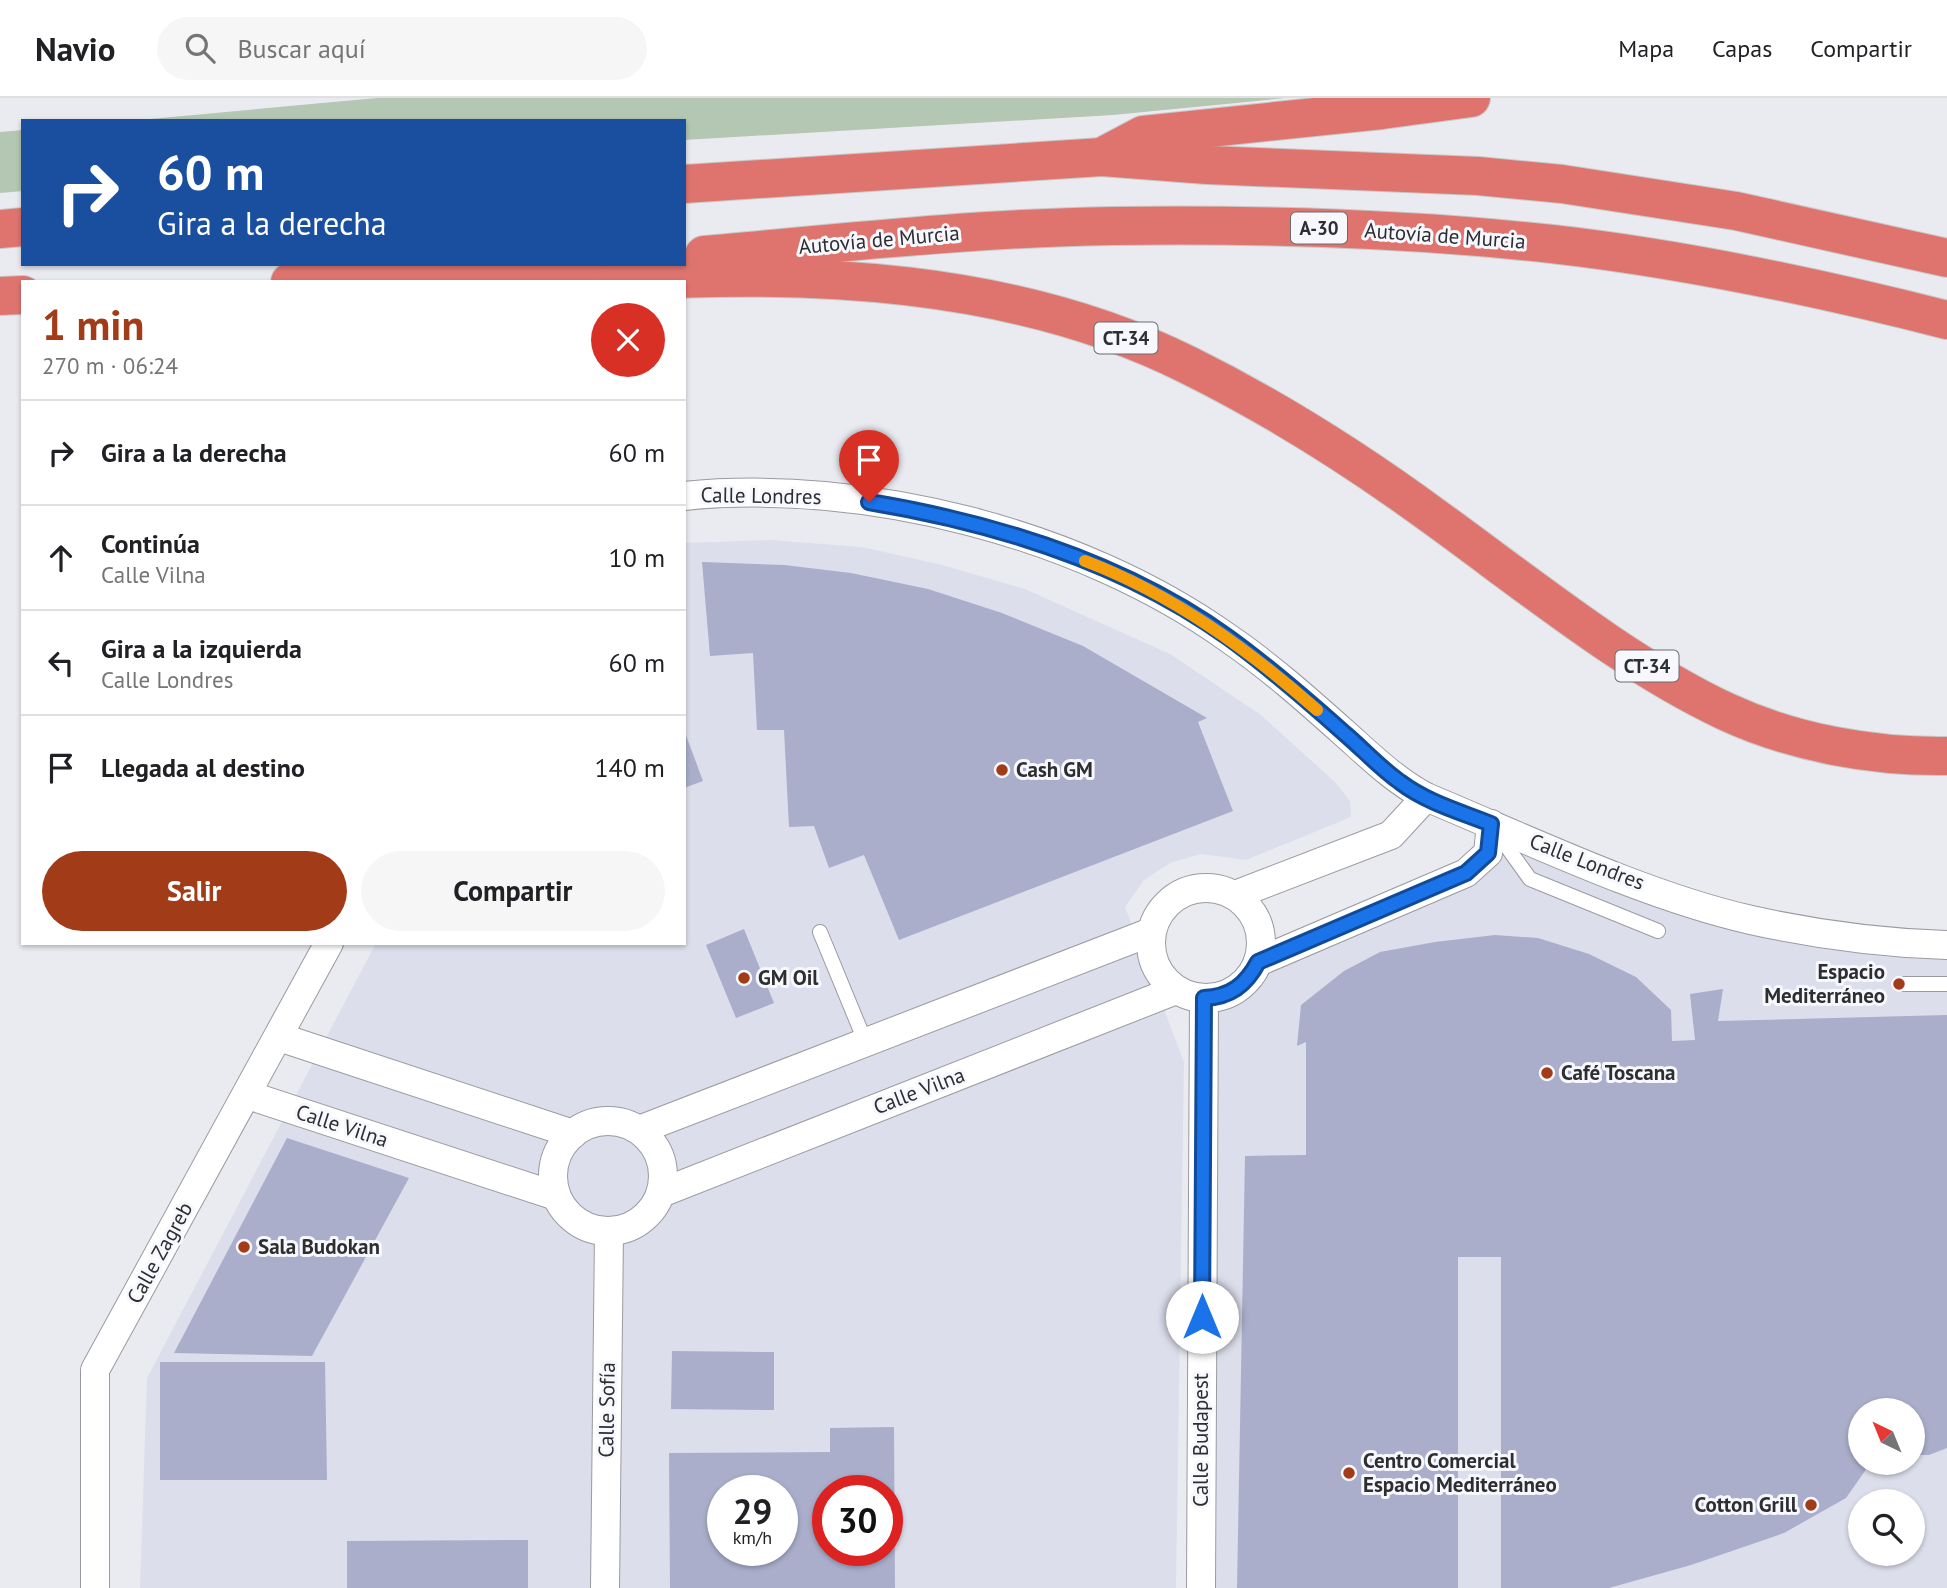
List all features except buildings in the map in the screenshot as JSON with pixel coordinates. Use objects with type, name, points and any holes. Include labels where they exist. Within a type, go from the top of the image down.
[{"type":"highway","points":[[1102,157],[1143,135],[1369,112],[1471,98]]},
{"type":"highway","points":[[686,184],[1102,157],[1207,165],[1478,176],[1562,184],[1736,211],[1947,258]]},
{"type":"highway","name":"Autovía de Murcia","points":[[686,256],[1017,230],[1109,226],[1295,226],[1473,236],[1643,257],[1809,286],[1947,320]]},
{"type":"highway","points":[[0,229],[21,227]]},
{"type":"highway","points":[[370,280],[530,276],[579,266]]},
{"type":"highway","name":"CT-34","points":[[686,280],[786,278],[897,287],[1030,309],[1147,346],[1229,386],[1314,435],[1387,482],[1601,636],[1683,688],[1727,712],[1775,730],[1826,744],[1873,752],[1947,756]]},
{"type":"highway","points":[[0,296],[21,295]]},
{"type":"street","name":"Calle Londres","points":[[686,496],[767,494],[848,498],[932,513],[1009,533],[1090,563],[1163,598],[1228,637],[1286,683],[1400,783],[1426,797],[1662,891],[1749,919],[1846,935],[1947,945]]},
{"type":"street","points":[[1235,895],[1391,835],[1426,797]]},
{"type":"street","points":[[1258,962],[1466,873],[1488,853],[1491,824]]},
{"type":"street","points":[[1201,888],[1219,889],[1235,895],[1249,908],[1258,925],[1261,943],[1258,962],[1242,985],[1216,998],[1204,998],[1176,990],[1160,975],[1151,954],[1151,932],[1158,915],[1169,902],[1184,892],[1201,888]]},
{"type":"street","points":[[639,1130],[1151,932]]},
{"type":"street","name":"Calle Zagreb","points":[[95,1588],[95,1370],[248,1095],[327,945]]},
{"type":"street","name":"Calle Vilna","points":[[661,1193],[1176,990]]},
{"type":"street","name":"Calle Budapest","points":[[1200,1588],[1204,998]]},
{"type":"street","points":[[279,1037],[573,1133]]},
{"type":"street","name":"Calle Vilna","points":[[248,1095],[556,1196]]},
{"type":"street","points":[[606,1121],[623,1123],[639,1130],[652,1142],[661,1158],[664,1175],[661,1193],[654,1208],[641,1221],[626,1229],[609,1232],[592,1230],[565,1211],[556,1196],[555,1162],[562,1146],[573,1133],[606,1121]]},
{"type":"street","name":"Calle Sofía","points":[[606,1588],[609,1232]]},
{"type":"lane","points":[[1491,824],[1530,879],[1658,932]]},
{"type":"lane","points":[[820,932],[865,1041]]},
{"type":"lane","points":[[1899,984],[1947,984]]},
{"type":"shaded area","points":[[770,540],[862,547],[942,565],[1025,589],[1170,654],[1261,715],[1335,782],[1350,801],[1351,817],[1246,860],[1201,854],[1170,863],[1144,880],[1125,907],[1184,1062],[1176,1588],[140,1588],[147,1378],[375,945],[686,945],[686,543]]},
{"type":"shaded area","points":[[1491,824],[1685,900],[1947,945],[1947,1588],[1201,1588],[1216,998],[1242,985],[1258,962],[1466,873]]},
{"type":"green space","points":[[377,98],[1286,98],[1113,115],[686,140],[686,119],[150,119]]},
{"type":"green space","points":[[21,130],[21,191],[0,193],[0,132]]},
{"type":"slow traffic","points":[[1085,561],[1163,598],[1228,637],[1317,710]]},
{"type":"place","name":"Cash GM","points":[[1002,770]]},
{"type":"place","name":"GM Oil","points":[[744,978]]},
{"type":"place","name":"Espacio Mediterráneo","points":[[1899,984]]},
{"type":"place","name":"Café Toscana","points":[[1547,1073]]},
{"type":"place","name":"Sala Budokan","points":[[244,1247]]},
{"type":"place","name":"Centro Comercial Espacio Mediterráneo","points":[[1349,1473]]},
{"type":"place","name":"Cotton Grill","points":[[1811,1505]]},
{"type":"route","points":[[869,502],[932,513],[1009,533],[1090,563],[1163,598],[1228,637],[1286,683],[1400,783],[1491,824],[1488,853],[1466,873],[1258,962],[1251,975],[1232,992],[1216,998],[1204,998],[1202,1317]]}]
